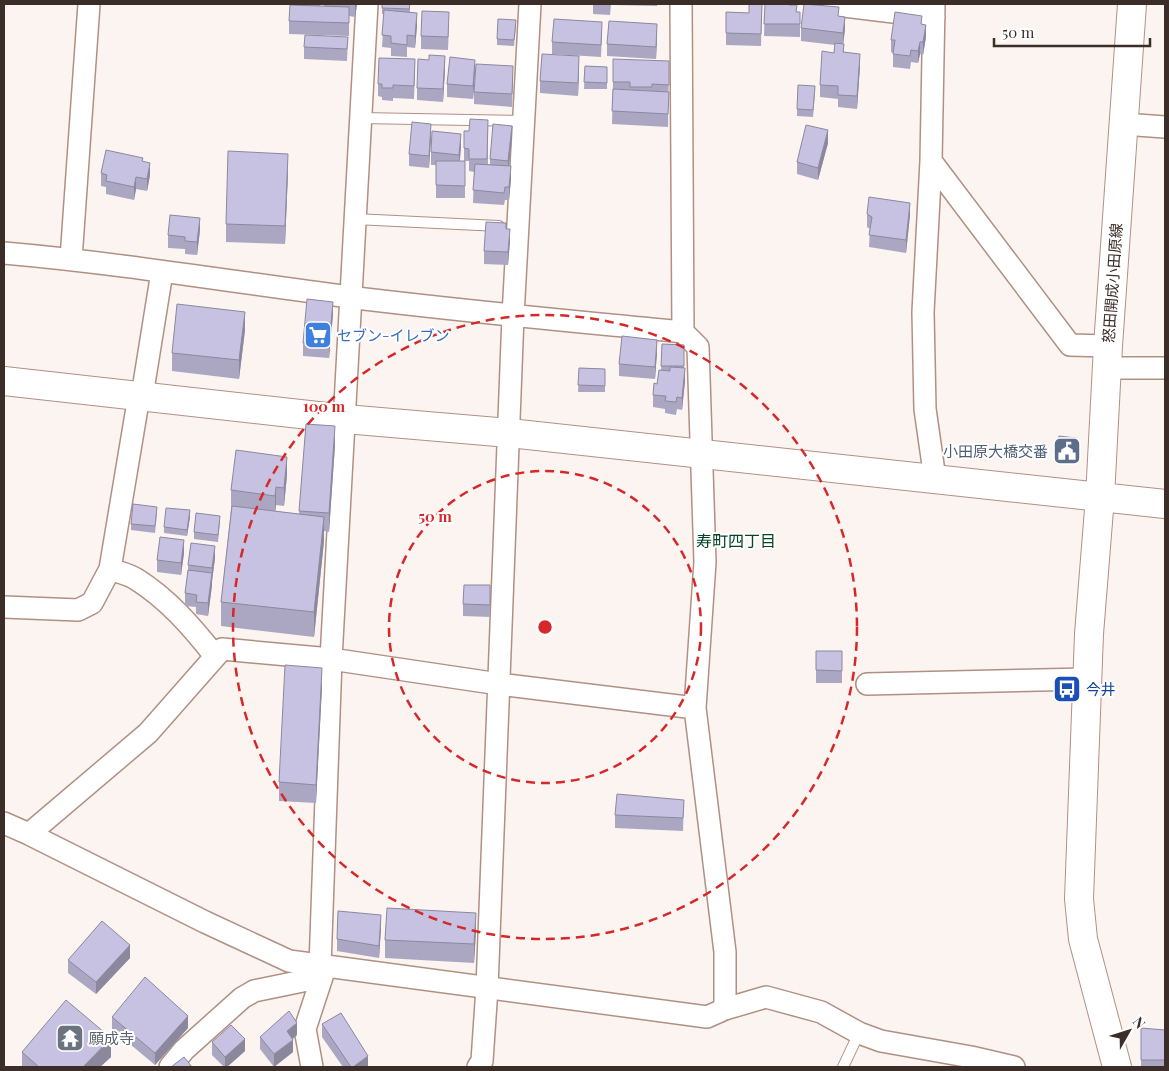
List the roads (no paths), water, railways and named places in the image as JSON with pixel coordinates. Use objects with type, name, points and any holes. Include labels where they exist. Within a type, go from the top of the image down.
[{"type":"street","points":[[71,259],[89,4]]},
{"type":"street","points":[[312,1067],[305,1029],[321,972],[331,659],[367,4]]},
{"type":"street","points":[[478,1067],[482,1061],[487,988],[513,316],[530,4]]},
{"type":"street","points":[[681,4],[683,332]]},
{"type":"street","points":[[828,4],[934,10],[931,161],[923,312],[925,409],[935,479]]},
{"type":"street","name":"怒田開成小田原線","points":[[1117,1067],[1083,939],[1079,899],[1089,634],[1100,497],[1132,4]]},
{"type":"street","points":[[1123,124],[1165,127]]},
{"type":"street","points":[[931,161],[1070,345],[1108,357],[1165,368]]},
{"type":"street","points":[[4,253],[71,259],[351,297],[513,316],[683,332],[698,347],[705,562],[696,708],[725,952],[725,1009]]},
{"type":"street","points":[[4,608],[78,610],[92,603],[110,569],[162,272]]},
{"type":"street","points":[[4,381],[345,419],[509,433],[1165,504]]},
{"type":"street","points":[[110,569],[134,578],[164,599],[188,623],[215,656]]},
{"type":"street","points":[[696,708],[499,684],[331,659],[222,649],[148,733],[13,831],[280,957],[321,972],[487,988],[707,1017],[725,1009],[766,997],[821,1012],[859,1033],[881,1041],[972,1057],[1014,1067]]},
{"type":"street","points":[[868,684],[1087,679]]},
{"type":"street","points":[[170,1067],[184,1050],[248,994],[321,972]]},
{"type":"lane","points":[[361,118],[524,121]]},
{"type":"lane","points":[[355,219],[518,227]]},
{"type":"lane","points":[[843,1067],[859,1033]]},
{"type":"place","name":"セブン-イレブン","points":[[318,335]]},
{"type":"place","name":"小田原大橋交番","points":[[1067,451]]},
{"type":"place","name":"今井","points":[[1067,689]]},
{"type":"place","name":"願成寺","points":[[70,1038]]},
{"type":"district","name":"寿町四丁目","points":[[736,540]]}]
